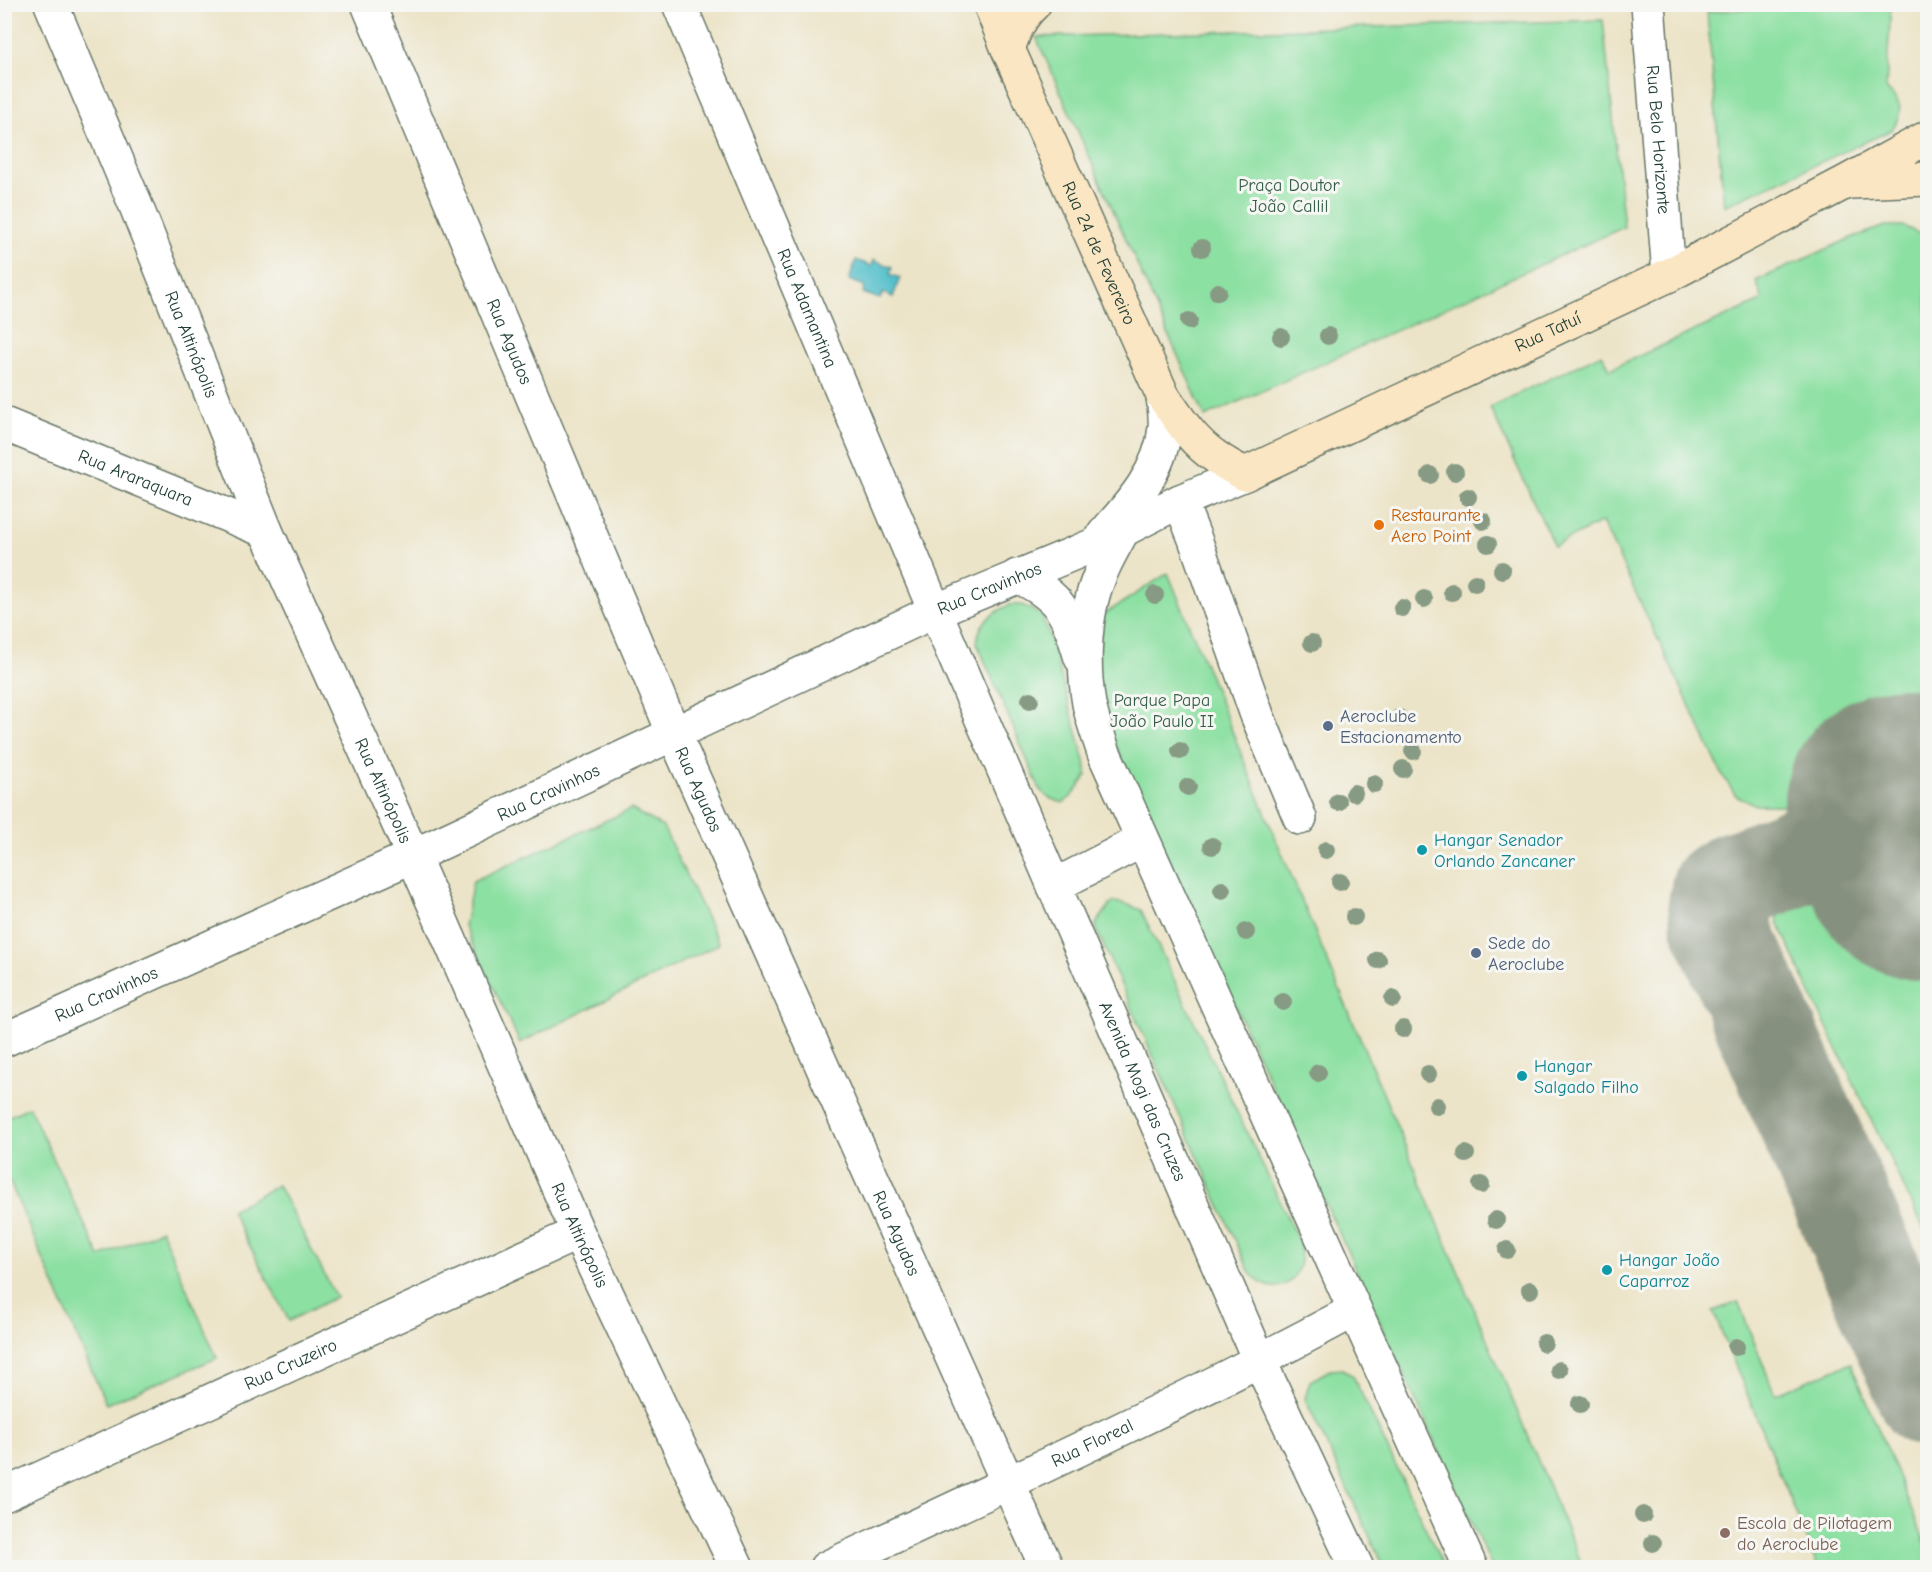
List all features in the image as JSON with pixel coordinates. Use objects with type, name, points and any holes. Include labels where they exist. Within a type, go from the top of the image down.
[{"type":"main road","name":"Rua 24 de Fevereiro","points":[[990,4],[1163,396],[1200,445],[1215,457],[1245,474]]},
{"type":"main road","points":[[1008,49],[1014,30],[1034,4]]},
{"type":"main road","name":"Rua Tatuí","points":[[1245,474],[1669,275],[1846,183],[1928,137]]},
{"type":"main road","name":"Rua Tatuí","points":[[1846,183],[1928,179]]},
{"type":"street","name":"Rua Altinópolis","points":[[51,4],[136,206],[266,531],[413,856],[578,1233],[737,1568]]},
{"type":"street","name":"Rua Agudos","points":[[368,4],[674,734],[1047,1568]]},
{"type":"street","name":"Rua Adamantina","points":[[679,4],[934,611]]},
{"type":"street","name":"Rua Belo Horizonte","points":[[1648,4],[1669,275]]},
{"type":"street","name":"Rua Cravinhos","points":[[1108,538],[1150,476],[1160,455],[1165,427],[1163,396]]},
{"type":"street","name":"Rua Araraquara","points":[[4,424],[266,531]]},
{"type":"street","name":"Rua Cravinhos","points":[[4,1040],[413,856],[934,611],[1108,538],[1180,501],[1245,474]]},
{"type":"street","points":[[1180,501],[1257,715],[1300,818]]},
{"type":"street","points":[[1108,538],[1104,566],[1087,622],[1086,671],[1089,706],[1104,753],[1471,1568]]},
{"type":"street","points":[[1017,576],[1038,585],[1058,602],[1071,626],[1086,671]]},
{"type":"street","name":"Avenida Mogi das Cruzes","points":[[934,611],[1260,1362],[1357,1568]]},
{"type":"street","points":[[1054,886],[1143,840]]},
{"type":"street","name":"Rua Cruzeiro","points":[[4,1495],[578,1233]]},
{"type":"street","name":"Rua Floreal","points":[[826,1568],[1260,1362],[1355,1310]]},
{"type":"green space","points":[[1818,4],[1891,5],[1886,88],[1900,107],[1896,123],[1892,130],[1724,206],[1707,12]]},
{"type":"green space","name":"Praça Doutor João Callil","points":[[1603,20],[1624,227],[1205,417],[1036,37]]},
{"type":"green space","points":[[1885,226],[1903,226],[1927,237],[1927,743],[1788,805],[1756,805],[1735,795],[1723,776],[1602,522],[1554,546],[1490,407],[1602,354],[1610,369],[1763,300],[1756,281],[1851,238]]},
{"type":"green space","name":"Parque Papa João Paulo II","points":[[1168,573],[1275,837],[1583,1567],[1492,1567],[1107,726],[1096,673],[1103,615]]},
{"type":"green space","points":[[1009,605],[1022,605],[1042,615],[1085,761],[1087,776],[1071,797],[1063,803],[1049,798],[1040,790],[977,643],[980,630],[987,620]]},
{"type":"green space","points":[[631,809],[663,827],[719,944],[520,1043],[464,926],[473,881]]},
{"type":"green space","points":[[1848,858],[1870,867],[1881,883],[1927,985],[1927,1236],[1778,922],[1777,902],[1785,887],[1798,873],[1814,863]]},
{"type":"green space","points":[[1114,902],[1141,910],[1300,1244],[1301,1257],[1294,1277],[1279,1287],[1260,1282],[1250,1273],[1097,931],[1096,924]]},
{"type":"green space","points":[[29,1107],[100,1257],[161,1230],[217,1358],[106,1404],[5,1171],[5,1118]]},
{"type":"green space","points":[[278,1185],[336,1297],[289,1321],[231,1210]]},
{"type":"green space","points":[[1738,1302],[1775,1394],[1851,1363],[1927,1547],[1927,1567],[1818,1567],[1713,1311]]},
{"type":"green space","points":[[1342,1369],[1353,1376],[1444,1567],[1384,1567],[1305,1399],[1310,1381],[1330,1370]]},
{"type":"water","points":[[856,260],[872,266],[874,260],[892,267],[890,274],[900,278],[893,297],[883,293],[880,299],[863,293],[865,286],[849,280]]},
{"type":"taxiway","points":[[1905,810],[1732,881],[1720,889],[1717,905],[1719,921],[1928,1399]]},
{"type":"runway","points":[[1905,810],[1928,859]]},
{"type":"place","name":"Restaurante Aero Point","points":[[1379,525]]},
{"type":"place","name":"Aeroclube Estacionamento","points":[[1328,726]]},
{"type":"place","name":"Hangar Senador Orlando Zancaner","points":[[1422,850]]},
{"type":"place","name":"Sede do Aeroclube","points":[[1476,953]]},
{"type":"place","name":"Hangar Salgado Filho","points":[[1522,1076]]},
{"type":"place","name":"Hangar João Caparroz","points":[[1607,1270]]},
{"type":"place","name":"Escola de Pilotagem do Aeroclube","points":[[1725,1533]]}]
